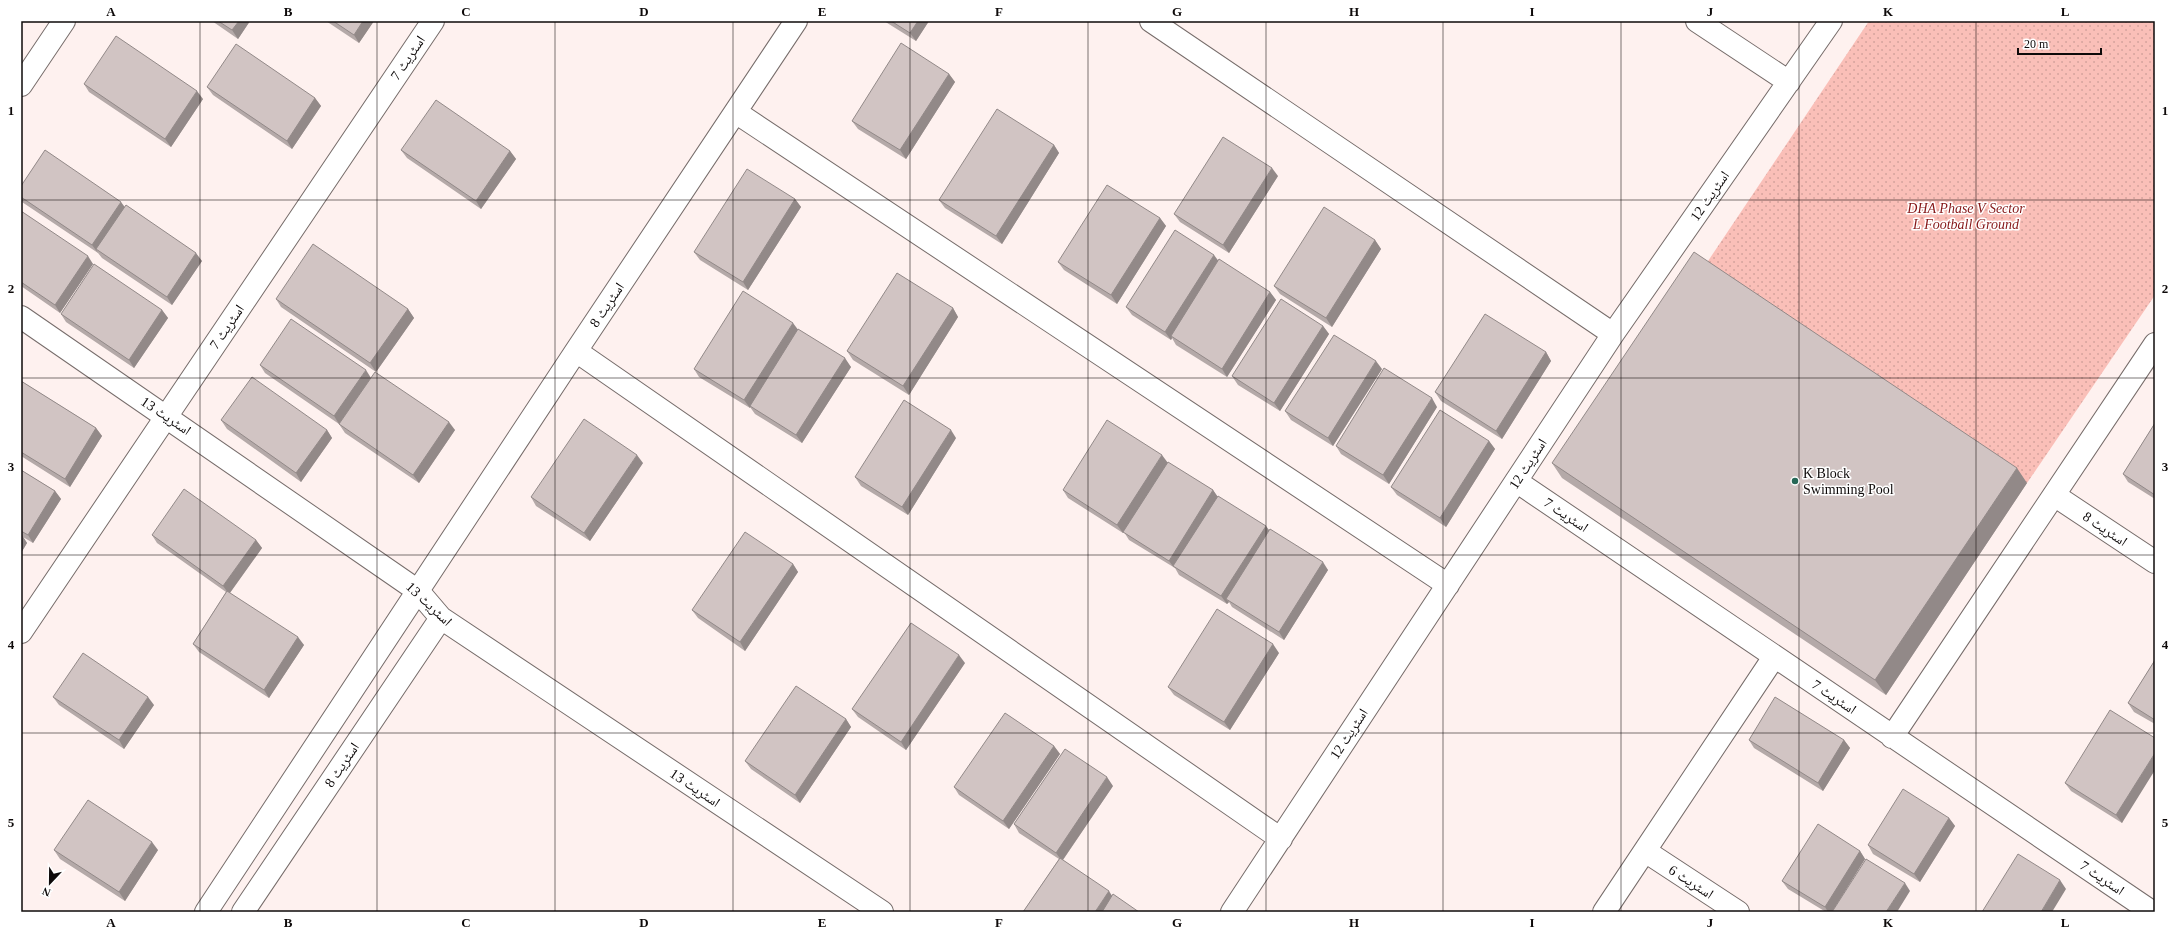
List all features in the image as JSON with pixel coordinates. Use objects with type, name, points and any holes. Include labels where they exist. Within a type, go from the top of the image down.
[{"type":"street","points":[[21,84],[64,21]]},
{"type":"street","name":"اسٹریٹ 7","points":[[21,632],[433,21]]},
{"type":"street","name":"اسٹریٹ 8","points":[[206,912],[576,351],[737,113],[796,21]]},
{"type":"street","points":[[1151,21],[1613,334]]},
{"type":"street","points":[[1697,21],[1789,82]]},
{"type":"street","name":"اسٹریٹ 12","points":[[1232,912],[1613,334],[1831,21]]},
{"type":"street","points":[[737,113],[1448,585]]},
{"type":"street","name":"اسٹریٹ 13","points":[[21,317],[167,416],[418,591],[441,618],[882,912]]},
{"type":"street","points":[[1892,737],[2155,344]]},
{"type":"street","points":[[576,351],[1281,838]]},
{"type":"street","name":"اسٹریٹ 7","points":[[1516,481],[2152,912]]},
{"type":"street","name":"اسٹریٹ 8","points":[[2054,495],[2155,562]]},
{"type":"street","name":"اسٹریٹ 8","points":[[242,912],[441,618]]},
{"type":"street","points":[[1604,912],[1774,657]]},
{"type":"street","name":"اسٹریٹ 6","points":[[1644,851],[1738,912]]},
{"type":"green space","name":"DHA Phase V Sector L Football Ground","points":[[1869,21],[2155,21],[2155,295],[2027,483],[1704,267]]},
{"type":"building","points":[[218,21],[239,21],[232,30]]},
{"type":"building","points":[[333,21],[363,21],[354,35]]},
{"type":"building","points":[[891,21],[918,21],[910,33]]},
{"type":"building","points":[[116,36],[197,91],[165,139],[84,84]]},
{"type":"building","points":[[901,43],[949,74],[900,150],[852,121]]},
{"type":"building","points":[[236,44],[315,98],[287,141],[207,87]]},
{"type":"building","points":[[436,100],[510,151],[476,201],[401,150]]},
{"type":"building","points":[[997,109],[1054,145],[996,236],[939,200]]},
{"type":"building","points":[[1223,137],[1272,168],[1223,245],[1174,214]]},
{"type":"building","points":[[45,150],[121,202],[92,245],[21,197],[21,186]]},
{"type":"building","points":[[747,169],[795,199],[743,282],[694,252]]},
{"type":"building","points":[[1107,185],[1160,218],[1111,295],[1058,262]]},
{"type":"building","points":[[126,205],[196,253],[167,297],[96,249]]},
{"type":"building","points":[[1324,207],[1375,240],[1326,318],[1274,286]]},
{"type":"building","points":[[21,211],[88,256],[55,305],[21,282]]},
{"type":"building","points":[[1175,230],[1214,255],[1165,332],[1126,307]]},
{"type":"building","points":[[313,244],[408,309],[370,363],[276,299]]},
{"type":"building","name":"K Block Swimming Pool","points":[[1694,252],[2017,468],[1875,680],[1552,463]]},
{"type":"building","points":[[1219,259],[1270,292],[1222,369],[1171,336]]},
{"type":"building","points":[[94,264],[162,310],[129,360],[61,314]]},
{"type":"building","points":[[897,273],[953,308],[903,386],[847,351]]},
{"type":"building","points":[[743,291],[793,323],[744,400],[694,369]]},
{"type":"building","points":[[1281,299],[1323,326],[1274,403],[1232,376]]},
{"type":"building","points":[[1485,314],[1546,352],[1496,431],[1435,392]]},
{"type":"building","points":[[291,319],[366,370],[334,416],[260,365]]},
{"type":"building","points":[[798,329],[845,358],[796,435],[750,406]]},
{"type":"building","points":[[1334,335],[1376,361],[1328,438],[1285,411]]},
{"type":"building","points":[[1384,368],[1432,398],[1383,475],[1336,446]]},
{"type":"building","points":[[375,372],[449,422],[413,475],[339,424]]},
{"type":"building","points":[[252,377],[327,430],[296,473],[221,420]]},
{"type":"building","points":[[21,381],[96,428],[65,479],[21,452]]},
{"type":"building","points":[[904,400],[951,430],[902,507],[855,477]]},
{"type":"building","points":[[1440,410],[1489,441],[1440,518],[1391,487]]},
{"type":"building","points":[[584,419],[637,455],[584,533],[531,497]]},
{"type":"building","points":[[1107,420],[1162,455],[1117,525],[1063,490]]},
{"type":"building","points":[[2155,423],[2155,495],[2123,474]]},
{"type":"building","points":[[1168,462],[1213,490],[1169,561],[1123,532]]},
{"type":"building","points":[[21,470],[55,491],[28,535],[21,531]]},
{"type":"building","points":[[184,489],[256,540],[223,586],[152,535]]},
{"type":"building","points":[[1218,496],[1266,526],[1221,596],[1173,566]]},
{"type":"building","points":[[1270,529],[1323,562],[1279,632],[1226,599]]},
{"type":"building","points":[[745,532],[793,564],[740,642],[692,610]]},
{"type":"building","points":[[227,591],[298,637],[264,690],[193,644]]},
{"type":"building","points":[[1217,609],[1273,644],[1224,722],[1168,687]]},
{"type":"building","points":[[911,623],[959,655],[901,742],[852,709]]},
{"type":"building","points":[[83,653],[148,697],[119,740],[53,697]]},
{"type":"building","points":[[2155,660],[2155,720],[2128,703]]},
{"type":"building","points":[[796,686],[846,719],[795,795],[745,761]]},
{"type":"building","points":[[1775,697],[1844,740],[1818,783],[1749,740]]},
{"type":"building","points":[[2110,710],[2155,738],[2155,753],[2116,815],[2065,783]]},
{"type":"building","points":[[1005,713],[1054,746],[1003,821],[954,787]]},
{"type":"building","points":[[1065,749],[1107,777],[1056,853],[1014,824]]},
{"type":"building","points":[[1903,789],[1949,818],[1914,874],[1868,845]]},
{"type":"building","points":[[88,800],[152,842],[119,892],[54,850]]},
{"type":"building","points":[[1818,824],[1860,851],[1825,907],[1782,881]]},
{"type":"building","points":[[2018,854],[2060,880],[2041,912],[1982,912]]},
{"type":"building","points":[[1060,858],[1109,891],[1095,912],[1023,912]]},
{"type":"building","points":[[1866,859],[1905,883],[1886,912],[1832,912]]},
{"type":"building","points":[[1113,894],[1139,912],[1102,912]]},
{"type":"place","name":"K Block Swimming Pool","points":[[1795,481]]}]
